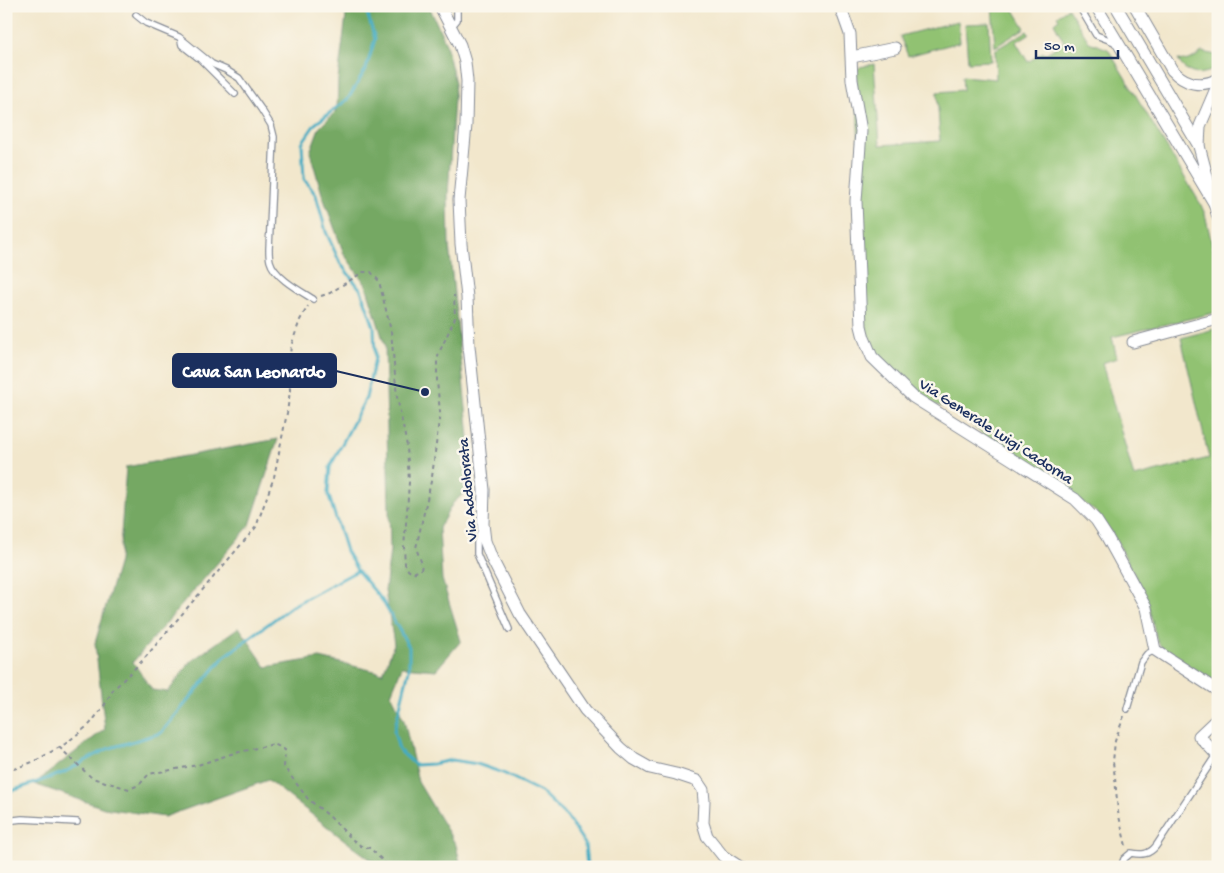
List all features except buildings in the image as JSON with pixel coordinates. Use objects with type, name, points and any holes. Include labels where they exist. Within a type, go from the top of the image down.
[{"type":"street","name":"Via Addolorata","points":[[440,6],[460,45],[465,62],[467,81],[466,125],[459,200],[469,346],[484,490],[483,524],[485,541],[520,614],[585,710],[634,759],[650,768],[676,774],[697,782],[703,790],[703,823],[707,836],[723,856],[740,867]]},
{"type":"street","name":"Via Generale Luigi Cadorna","points":[[840,6],[850,34],[852,80],[861,131],[856,201],[861,326],[872,357],[913,397],[1074,499],[1096,520],[1146,608],[1155,650]]},
{"type":"street","points":[[1096,6],[1214,203]]},
{"type":"street","points":[[1116,6],[1199,146],[1218,217]]},
{"type":"street","points":[[1135,6],[1172,70],[1179,77],[1187,82],[1196,84],[1218,79]]},
{"type":"street","points":[[852,57],[894,48]]},
{"type":"street","points":[[1199,146],[1200,126],[1218,84]]},
{"type":"street","points":[[1133,342],[1218,319]]},
{"type":"street","points":[[1155,650],[1218,691]]},
{"type":"street","points":[[1217,755],[1199,736],[1218,718]]},
{"type":"lane","points":[[451,27],[457,20],[457,6]]},
{"type":"lane","points":[[1079,6],[1096,35],[1118,44]]},
{"type":"lane","points":[[136,15],[146,23],[178,37],[212,64],[238,78],[261,109],[274,137],[270,263],[278,274],[312,299]]},
{"type":"lane","points":[[178,37],[182,45],[200,59],[235,94]]},
{"type":"lane","points":[[483,524],[477,542],[476,554],[508,629]]},
{"type":"lane","points":[[1127,709],[1141,662],[1148,654],[1155,650]]},
{"type":"lane","points":[[1121,867],[1124,858],[1131,853],[1146,854],[1153,850],[1217,755]]},
{"type":"lane","points":[[6,821],[22,819],[78,822]]},
{"type":"path","points":[[6,772],[36,761],[90,724],[104,706],[113,690],[143,660],[256,528],[274,478],[290,391],[289,363],[291,346],[300,320],[312,299],[330,293],[363,272],[371,272],[378,282],[391,331],[397,397],[407,446],[408,512],[404,547],[405,564],[412,573],[421,570],[422,564],[416,548],[432,477],[440,412],[437,361],[455,318],[454,289]]},
{"type":"path","points":[[1127,709],[1115,741],[1112,762],[1118,812],[1125,844],[1131,853]]},
{"type":"path","points":[[59,747],[92,778],[129,788],[139,785],[149,774],[198,765],[231,754],[274,744],[285,750],[284,767],[308,798],[353,840],[361,846],[370,848],[389,867]]},
{"type":"green space","points":[[339,6],[429,6],[446,44],[455,83],[448,195],[449,245],[474,485],[453,503],[439,528],[442,579],[461,641],[436,670],[402,667],[391,694],[404,720],[418,782],[456,845],[461,867],[380,867],[268,780],[164,817],[104,808],[34,784],[105,729],[95,643],[119,561],[126,467],[278,439],[250,525],[133,662],[152,690],[168,692],[190,662],[239,627],[266,667],[320,658],[383,673],[394,644],[385,591],[390,550],[385,346],[366,285],[344,254],[322,194],[310,152],[319,128],[337,110],[338,79],[346,16]]},
{"type":"green space","points":[[992,6],[1020,6],[1014,10],[1025,28],[995,47]]},
{"type":"green space","points":[[1068,8],[1089,42],[1108,49],[1200,203],[1205,214],[1218,270],[1218,312],[1112,337],[1117,358],[1102,363],[1134,477],[1209,458],[1181,338],[1218,328],[1218,684],[1171,657],[1157,641],[1147,600],[1117,541],[1095,511],[993,443],[952,408],[935,405],[905,385],[873,348],[865,326],[856,71],[860,67],[874,64],[880,145],[940,141],[937,92],[963,90],[962,76],[996,79],[995,50],[1027,31],[1029,34],[1016,42],[1028,62],[1064,42],[1054,23],[1059,19],[1057,16]]},
{"type":"green space","points":[[958,21],[960,42],[908,56],[900,36]]},
{"type":"green space","points":[[989,23],[991,61],[968,62],[965,24]]},
{"type":"green space","points":[[1202,52],[1216,55],[1218,52],[1216,66],[1209,72],[1192,73],[1183,67],[1178,60],[1194,58]]},
{"type":"waterway","points":[[365,6],[375,39],[366,69],[348,99],[315,124],[302,143],[304,179],[316,195],[326,232],[340,263],[361,290],[374,327],[375,358],[366,398],[330,467],[328,493],[346,551],[357,570],[382,600],[409,647],[409,670],[394,731],[399,750],[415,765],[452,760],[477,764],[503,773],[541,792],[567,817],[585,844],[587,867]]},
{"type":"waterway","points":[[6,793],[63,773],[107,749],[161,733],[224,657],[292,606],[357,571]]},
{"type":"place","name":"Cava San Leonardo","points":[[425,392]]}]
